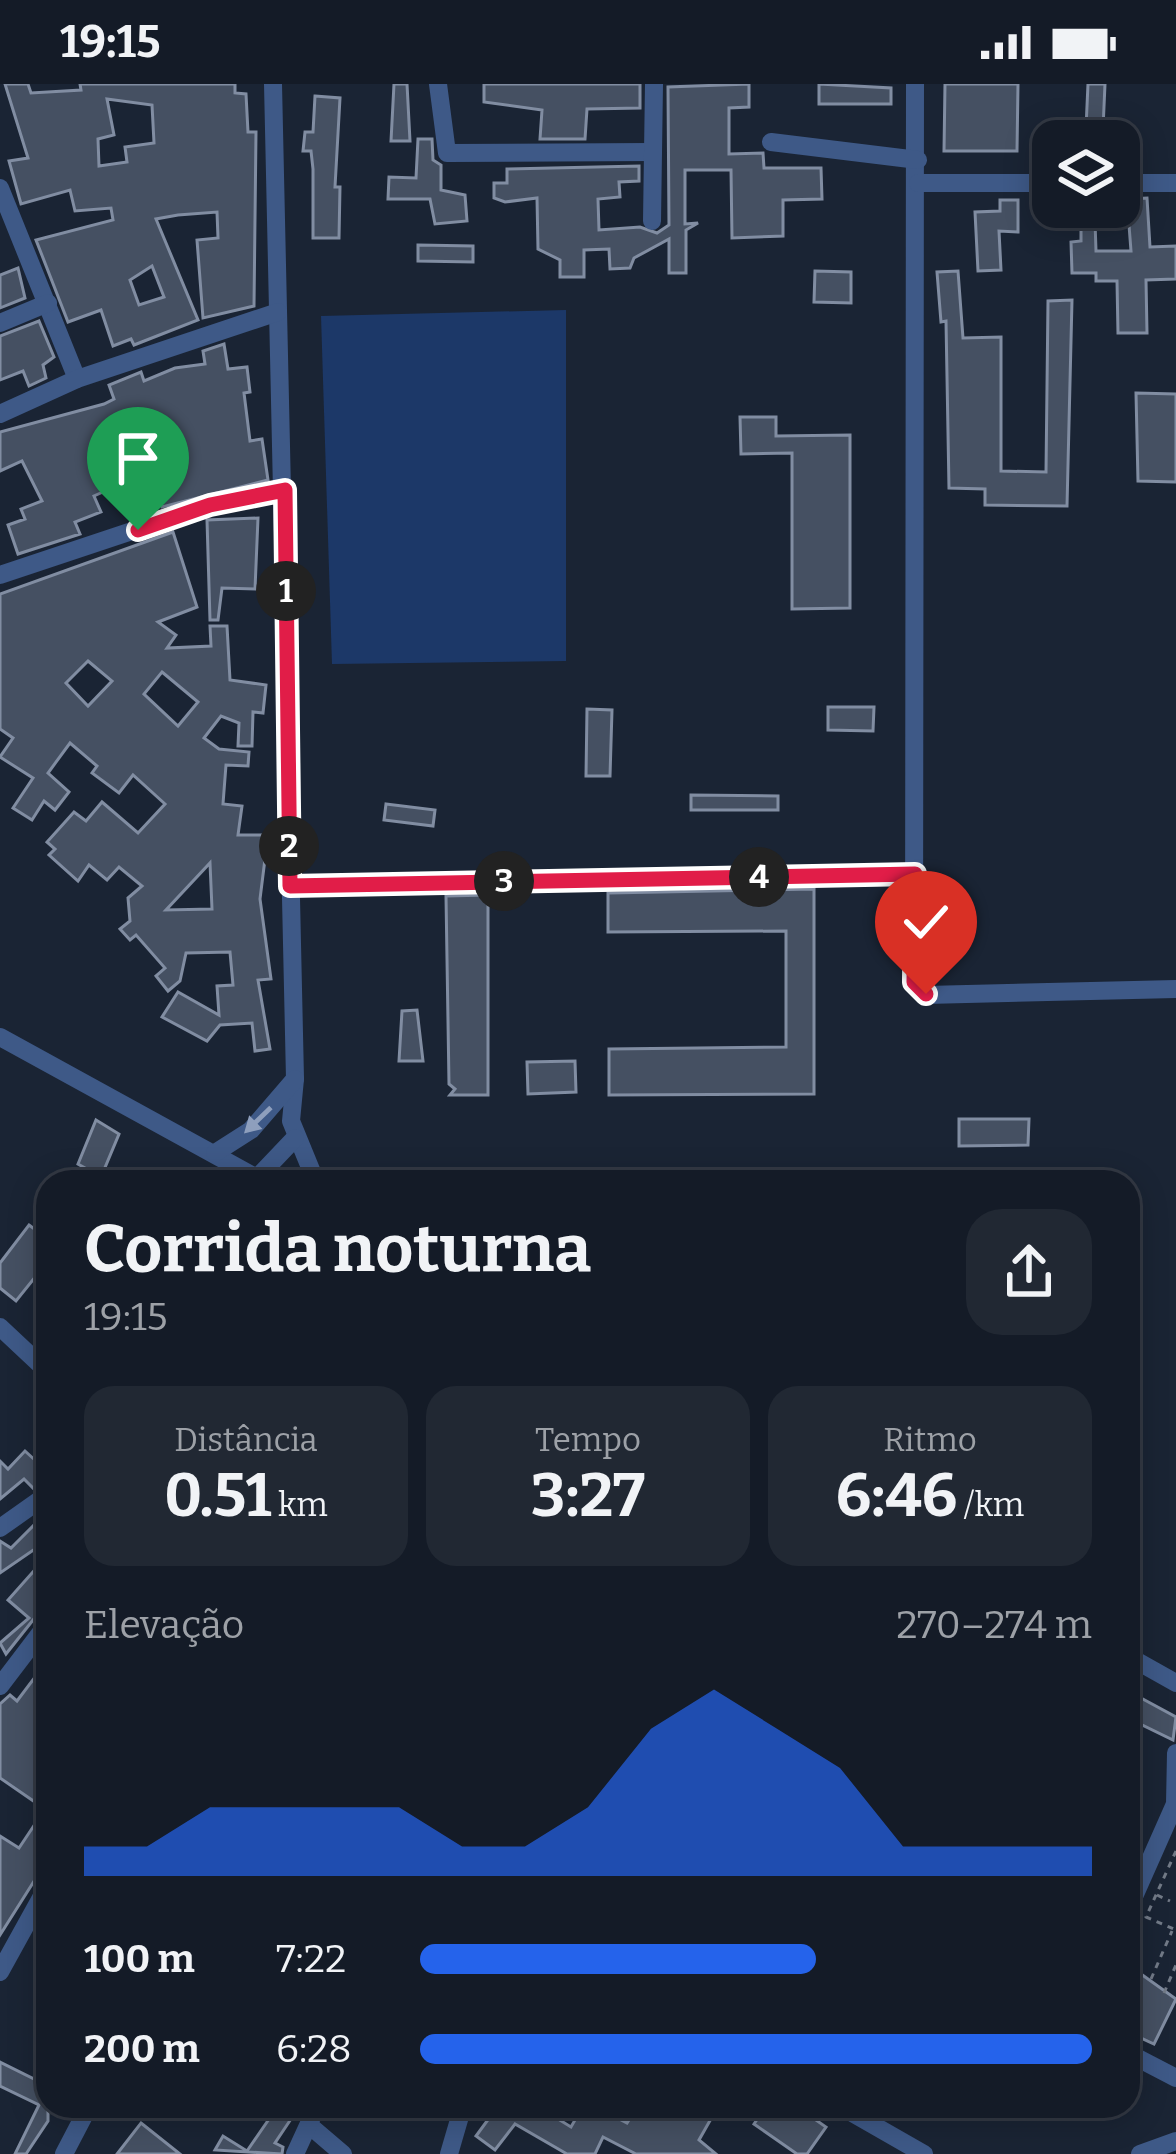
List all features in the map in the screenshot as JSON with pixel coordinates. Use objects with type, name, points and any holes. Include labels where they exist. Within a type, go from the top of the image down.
[{"type":"street","points":[[273,84],[295,1138],[310,1170]]},
{"type":"street","points":[[438,84],[447,153],[653,152]]},
{"type":"street","points":[[652,221],[653,84]]},
{"type":"street","points":[[916,84],[914,982],[926,994],[1176,989]]},
{"type":"street","points":[[771,142],[917,160]]},
{"type":"street","points":[[918,183],[1032,183]]},
{"type":"street","points":[[1140,183],[1176,183]]},
{"type":"street","points":[[0,188],[76,380]]},
{"type":"street","points":[[0,323],[48,303]]},
{"type":"street","points":[[0,414],[76,380],[278,312]]},
{"type":"street","points":[[0,575],[210,505],[285,490]]},
{"type":"street","points":[[290,886],[915,874]]},
{"type":"street","points":[[0,1037],[244,1170]]},
{"type":"street","points":[[214,1153],[251,1130],[295,1079]]},
{"type":"street","points":[[269,1170],[295,1138]]},
{"type":"street","points":[[0,1327],[36,1361]]},
{"type":"street","points":[[0,1528],[36,1502]]},
{"type":"street","points":[[0,1686],[36,1644]]},
{"type":"street","points":[[1140,1663],[1176,1683]]},
{"type":"street","points":[[1140,1883],[1175,1804],[1176,1753]]},
{"type":"street","points":[[0,1972],[36,1907]]},
{"type":"street","points":[[1140,2059],[1176,2078]]},
{"type":"street","points":[[64,2154],[82,2118]]},
{"type":"street","points":[[295,2154],[311,2118]]},
{"type":"street","points":[[448,2154],[459,2118]]},
{"type":"street","points":[[861,2118],[924,2154]]},
{"type":"street","points":[[308,2125],[343,2154]]},
{"type":"street","points":[[1140,2154],[1176,2141]]},
{"type":"path","points":[[1151,1979],[1175,1930],[1146,1917],[1175,1854]]},
{"type":"path","points":[[1156,1895],[1170,1901]]},
{"type":"path","points":[[1164,1993],[1176,1965]]},
{"type":"shaded area","points":[[566,310],[566,661],[332,664],[321,316]]},
{"type":"building","points":[[5,84],[28,84],[31,93],[81,90],[80,84],[235,84],[235,93],[246,94],[248,132],[256,132],[254,306],[203,318],[197,240],[218,238],[217,212],[178,215],[156,219],[198,320],[134,345],[131,339],[113,346],[101,310],[68,322],[36,240],[113,220],[111,208],[75,211],[70,190],[21,204],[9,161],[28,158]],"holes":[[[107,99],[152,105],[154,143],[125,147],[127,162],[99,166],[98,139],[114,135]],[[152,266],[164,297],[139,305],[130,280]]]},
{"type":"building","points":[[394,84],[407,84],[410,141],[391,141]]},
{"type":"building","points":[[484,84],[640,84],[640,108],[587,109],[585,139],[540,139],[542,110],[484,102]]},
{"type":"building","points":[[749,84],[749,107],[729,108],[729,154],[763,153],[764,168],[821,168],[822,199],[783,200],[783,236],[732,238],[731,170],[685,170],[685,224],[698,223],[686,230],[686,273],[669,273],[669,239],[634,258],[630,268],[610,269],[609,249],[584,250],[584,277],[560,277],[560,260],[538,249],[537,198],[505,202],[494,198],[494,183],[507,183],[507,169],[639,166],[639,181],[619,182],[620,197],[598,199],[599,230],[640,227],[657,233],[669,225],[668,87]]},
{"type":"building","points":[[819,84],[891,88],[891,104],[819,104]]},
{"type":"building","points":[[945,84],[1018,84],[1017,151],[944,151]]},
{"type":"building","points":[[1088,84],[1105,84],[1103,120],[1086,120]]},
{"type":"building","points":[[315,96],[340,98],[335,187],[340,187],[339,238],[313,238],[311,151],[303,151],[305,132],[313,132]]},
{"type":"building","points":[[418,139],[432,139],[433,160],[441,165],[441,190],[465,195],[467,221],[435,224],[430,199],[388,199],[389,177],[416,178]]},
{"type":"building","points":[[1140,198],[1147,198],[1150,247],[1176,246],[1176,279],[1146,280],[1147,333],[1118,333],[1117,281],[1096,281],[1096,273],[1072,273],[1071,242],[1081,241],[1081,228],[1095,228],[1096,251],[1131,251],[1129,228],[1140,228]]},
{"type":"building","points":[[1000,200],[1018,200],[1018,232],[999,231],[1001,270],[978,271],[975,212],[1000,211]]},
{"type":"building","points":[[418,245],[473,246],[473,262],[418,261]]},
{"type":"building","points":[[18,268],[25,298],[0,308],[0,275]]},
{"type":"building","points":[[815,271],[851,272],[851,303],[814,302]]},
{"type":"building","points":[[958,271],[963,338],[1001,337],[1001,471],[1046,472],[1048,301],[1072,300],[1067,506],[985,505],[985,489],[949,488],[946,321],[941,322],[937,272]]},
{"type":"building","points":[[39,321],[54,357],[43,365],[46,378],[29,386],[23,371],[0,380],[0,336]]},
{"type":"building","points":[[224,344],[228,369],[247,367],[250,392],[244,393],[250,441],[262,439],[268,480],[162,507],[154,474],[94,496],[101,512],[75,522],[80,534],[18,554],[8,525],[25,519],[21,509],[42,501],[22,461],[0,471],[0,432],[104,404],[114,399],[109,385],[141,372],[144,381],[175,368],[205,364],[203,351]]},
{"type":"building","points":[[1136,393],[1176,394],[1176,482],[1138,481]]},
{"type":"building","points":[[740,417],[776,417],[776,436],[850,435],[850,608],[792,609],[792,453],[741,454]]},
{"type":"building","points":[[258,518],[255,589],[222,588],[218,620],[210,620],[207,520]]},
{"type":"building","points":[[173,532],[197,607],[158,622],[176,635],[167,648],[211,646],[210,626],[227,626],[230,680],[266,685],[263,713],[253,712],[252,746],[238,746],[239,723],[221,716],[204,738],[219,749],[249,752],[248,766],[226,765],[223,804],[242,806],[238,835],[268,835],[260,899],[271,979],[258,980],[270,1049],[255,1051],[252,1023],[220,1025],[207,1041],[162,1017],[178,992],[219,1015],[217,986],[233,985],[230,952],[186,953],[180,981],[168,991],[156,976],[165,968],[136,935],[130,940],[120,929],[130,921],[128,898],[142,886],[119,867],[107,880],[89,865],[78,881],[49,855],[55,849],[47,842],[74,812],[86,821],[102,802],[138,833],[165,804],[133,775],[119,793],[92,773],[97,766],[70,743],[48,773],[69,792],[55,810],[44,801],[32,820],[13,808],[33,778],[0,757],[13,738],[0,729],[0,594]],"holes":[[[88,661],[112,681],[88,706],[66,683]],[[162,672],[198,702],[178,726],[144,694]],[[210,863],[212,909],[166,910]]]},
{"type":"building","points":[[828,707],[874,707],[873,731],[828,730]]},
{"type":"building","points":[[587,709],[612,710],[610,776],[586,776]]},
{"type":"building","points":[[691,795],[778,796],[778,810],[691,810]]},
{"type":"building","points":[[386,804],[435,810],[433,826],[384,820]]},
{"type":"building","points":[[814,889],[814,1094],[609,1095],[609,1049],[786,1047],[786,931],[608,932],[608,893]]},
{"type":"building","points":[[488,895],[488,1095],[450,1095],[455,1089],[449,1084],[446,896]]},
{"type":"building","points":[[417,1010],[423,1061],[399,1061],[402,1011]]},
{"type":"building","points":[[575,1061],[576,1092],[528,1094],[527,1062]]},
{"type":"building","points":[[959,1119],[1029,1119],[1028,1145],[959,1146]]},
{"type":"building","points":[[96,1120],[119,1134],[104,1170],[78,1164]]},
{"type":"building","points":[[29,1225],[36,1230],[36,1276],[16,1301],[0,1288],[0,1263]]},
{"type":"building","points":[[25,1451],[36,1461],[36,1485],[33,1488],[24,1479],[0,1499],[0,1461],[8,1469]]},
{"type":"building","points":[[36,1523],[36,1548],[0,1573],[0,1541],[11,1548]]},
{"type":"building","points":[[36,1568],[36,1616],[6,1654],[0,1643],[29,1618],[8,1600]]},
{"type":"building","points":[[36,1678],[36,1803],[0,1778],[0,1704],[10,1695],[17,1701]]},
{"type":"building","points":[[1140,1698],[1176,1717],[1173,1740],[1140,1724]]},
{"type":"building","points":[[36,1822],[36,1878],[0,1935],[0,1836],[19,1848]]},
{"type":"building","points":[[1140,1976],[1176,1999],[1154,2044],[1140,2038]]},
{"type":"building","points":[[0,2062],[36,2080],[36,2104],[0,2086]]},
{"type":"building","points":[[36,2111],[36,2118],[48,2118],[26,2154],[15,2154]]},
{"type":"building","points":[[270,2118],[292,2118],[275,2143],[283,2147],[282,2154],[215,2150],[223,2136],[247,2151]]},
{"type":"building","points":[[489,2118],[556,2118],[571,2127],[576,2118],[617,2118],[627,2123],[630,2118],[711,2118],[699,2140],[716,2154],[636,2154],[603,2137],[595,2154],[567,2154],[515,2124],[495,2150],[476,2136]]},
{"type":"building","points":[[758,2118],[813,2118],[826,2127],[807,2154],[797,2154],[754,2124]]},
{"type":"building","points":[[141,2123],[180,2154],[117,2154]]},
{"type":"route","points":[[138,530],[210,505],[285,490],[290,886],[915,874],[914,982],[926,994]]}]
